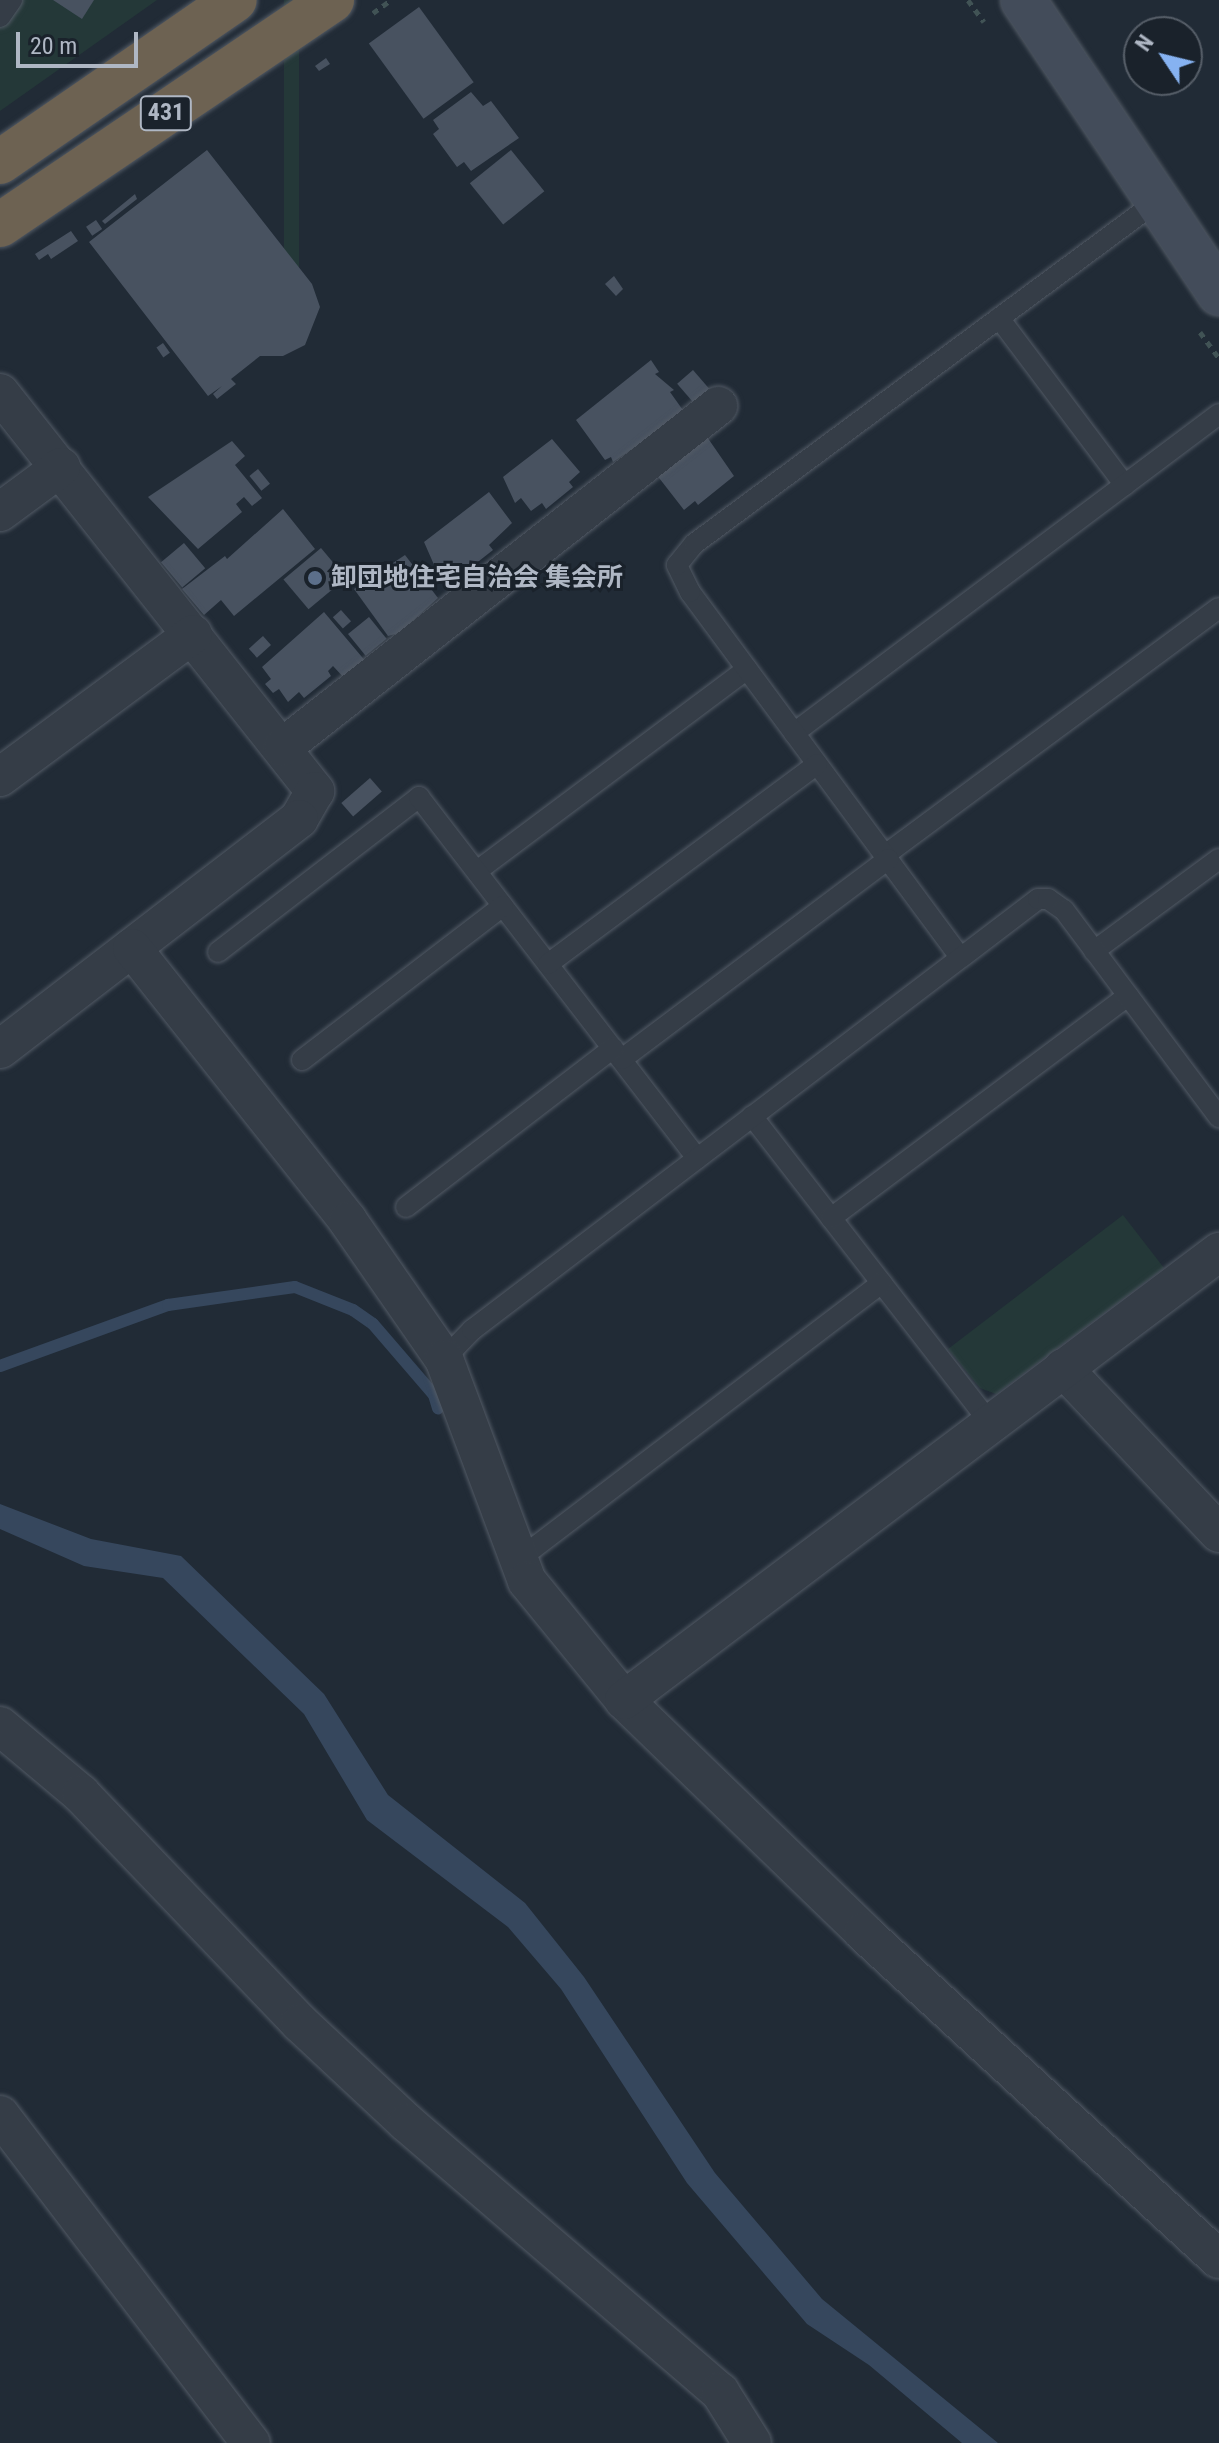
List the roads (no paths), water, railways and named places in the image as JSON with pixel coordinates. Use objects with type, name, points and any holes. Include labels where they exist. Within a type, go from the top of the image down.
[{"type":"highway","name":"431","points":[[0,162],[235,0]]},
{"type":"highway","name":"431","points":[[0,225],[332,0]]},
{"type":"street","points":[[1023,0],[1219,293]]},
{"type":"street","points":[[0,393],[315,791],[306,813],[0,1049]]},
{"type":"street","points":[[283,747],[718,406]]},
{"type":"street","points":[[0,512],[61,467]]},
{"type":"street","points":[[0,777],[193,634]]},
{"type":"street","points":[[132,948],[348,1221],[444,1359],[527,1581],[624,1700],[863,1932],[1219,2259]]},
{"type":"street","points":[[624,1700],[989,1421],[1219,1252]]},
{"type":"street","points":[[1063,1368],[1219,1533]]},
{"type":"street","points":[[0,1726],[81,1794],[300,2023],[418,2133],[720,2392],[752,2443]]},
{"type":"street","points":[[0,2115],[251,2443]]},
{"type":"lane","points":[[0,17],[12,0]]},
{"type":"lane","points":[[960,957],[678,574],[684,554],[1156,202]]},
{"type":"lane","points":[[999,318],[1125,485]]},
{"type":"lane","points":[[794,733],[1219,414]]},
{"type":"lane","points":[[406,1207],[886,857],[1219,608]]},
{"type":"lane","points":[[477,871],[747,669]]},
{"type":"lane","points":[[548,964],[817,764]]},
{"type":"lane","points":[[218,952],[419,797],[697,1158]]},
{"type":"lane","points":[[1094,951],[1219,859]]},
{"type":"lane","points":[[444,1359],[472,1330],[1038,899],[1048,899],[1064,910],[1219,1117]]},
{"type":"lane","points":[[302,1060],[503,906]]},
{"type":"lane","points":[[831,1218],[1128,996]]},
{"type":"lane","points":[[752,1116],[989,1421]]},
{"type":"lane","points":[[518,1560],[882,1283]]},
{"type":"water","points":[[0,1504],[91,1539],[181,1556],[324,1694],[388,1795],[525,1903],[584,1977],[715,2173],[822,2299],[998,2443],[962,2443],[869,2365],[807,2324],[687,2183],[561,1989],[508,1927],[367,1820],[304,1714],[163,1578],[84,1566],[0,1529]]},
{"type":"waterway","points":[[0,1366],[168,1305],[295,1287],[353,1310],[373,1324],[434,1395],[438,1408]]},
{"type":"place","name":"卸団地住宅自治会 集会所","points":[[315,578]]}]
